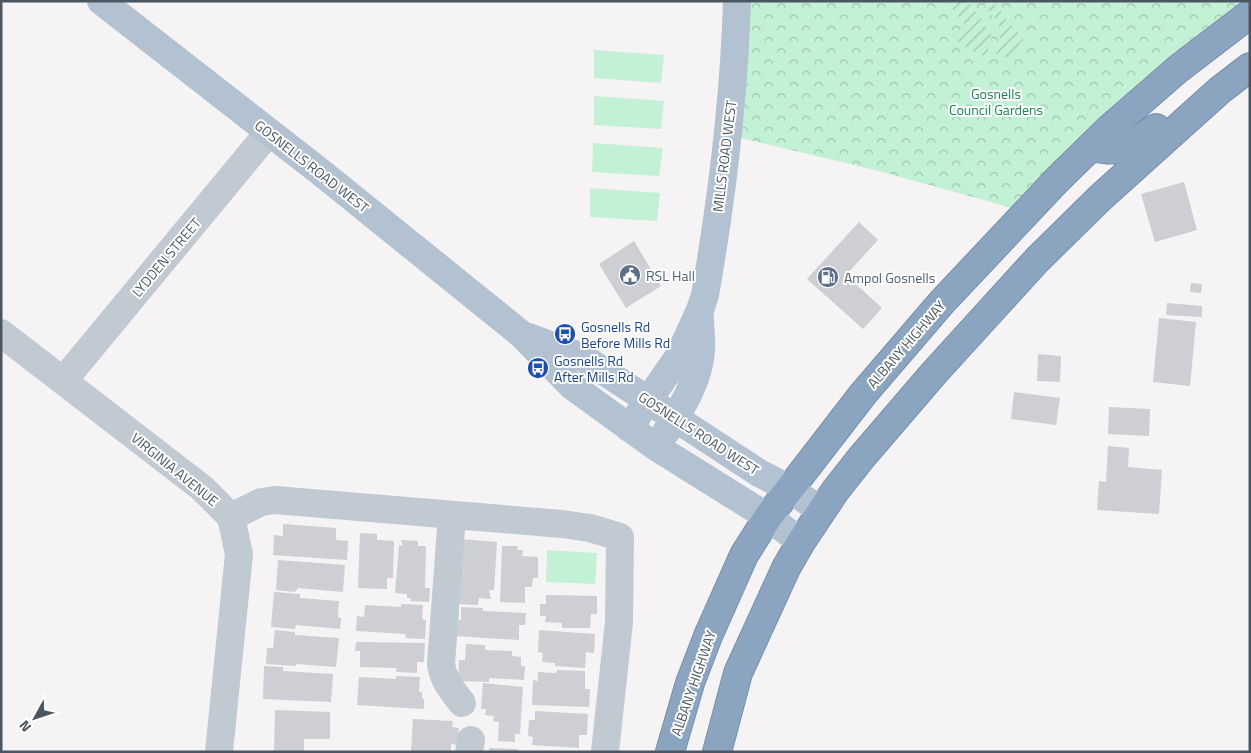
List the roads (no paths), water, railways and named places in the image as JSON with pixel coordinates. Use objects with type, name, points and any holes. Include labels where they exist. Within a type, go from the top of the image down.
[{"type":"highway","name":"ALBANY HIGHWAY","points":[[670,752],[690,683],[708,636],[744,555],[768,517],[864,394],[942,302],[1057,180],[1109,129],[1178,69],[1250,14]]},
{"type":"highway","points":[[1091,147],[1110,151],[1126,148],[1160,126],[1239,61],[1250,56]]},
{"type":"highway","points":[[717,752],[742,666],[786,568],[822,511],[861,458],[1036,260],[1100,198],[1220,90],[1250,67]]},
{"type":"main road","name":"GOSNELLS ROAD WEST","points":[[101,1],[269,132],[521,334],[572,386],[656,447],[768,517],[801,542]]},
{"type":"main road","name":"MILLS ROAD WEST","points":[[629,428],[679,356],[705,295],[726,162],[736,40],[737,1]]},
{"type":"main road","name":"MILLS ROAD WEST","points":[[656,447],[690,392],[697,372],[701,351],[700,310]]},
{"type":"main road","name":"GOSNELLS ROAD WEST","points":[[521,334],[582,357],[759,473],[790,489],[822,511]]},
{"type":"street","name":"LYDDEN STREET","points":[[63,381],[269,132]]},
{"type":"street","name":"VIRGINIA AVENUE","points":[[1,333],[202,488],[231,516],[239,554],[219,752]]},
{"type":"street","points":[[231,516],[261,502],[275,500],[562,524],[590,528],[620,537],[619,622],[605,752]]},
{"type":"street","points":[[452,515],[441,664],[442,674],[448,686],[462,703]]},
{"type":"place","name":"RSL Hall","points":[[630,275]]},
{"type":"place","name":"Ampol Gosnells","points":[[828,277]]},
{"type":"place","name":"Gosnells Rd Before Mills Rd","points":[[565,334]]},
{"type":"place","name":"Gosnells Rd After Mills Rd","points":[[538,368]]},
{"type":"park label","name":"Gosnells Council Gardens","points":[[996,102]]}]
